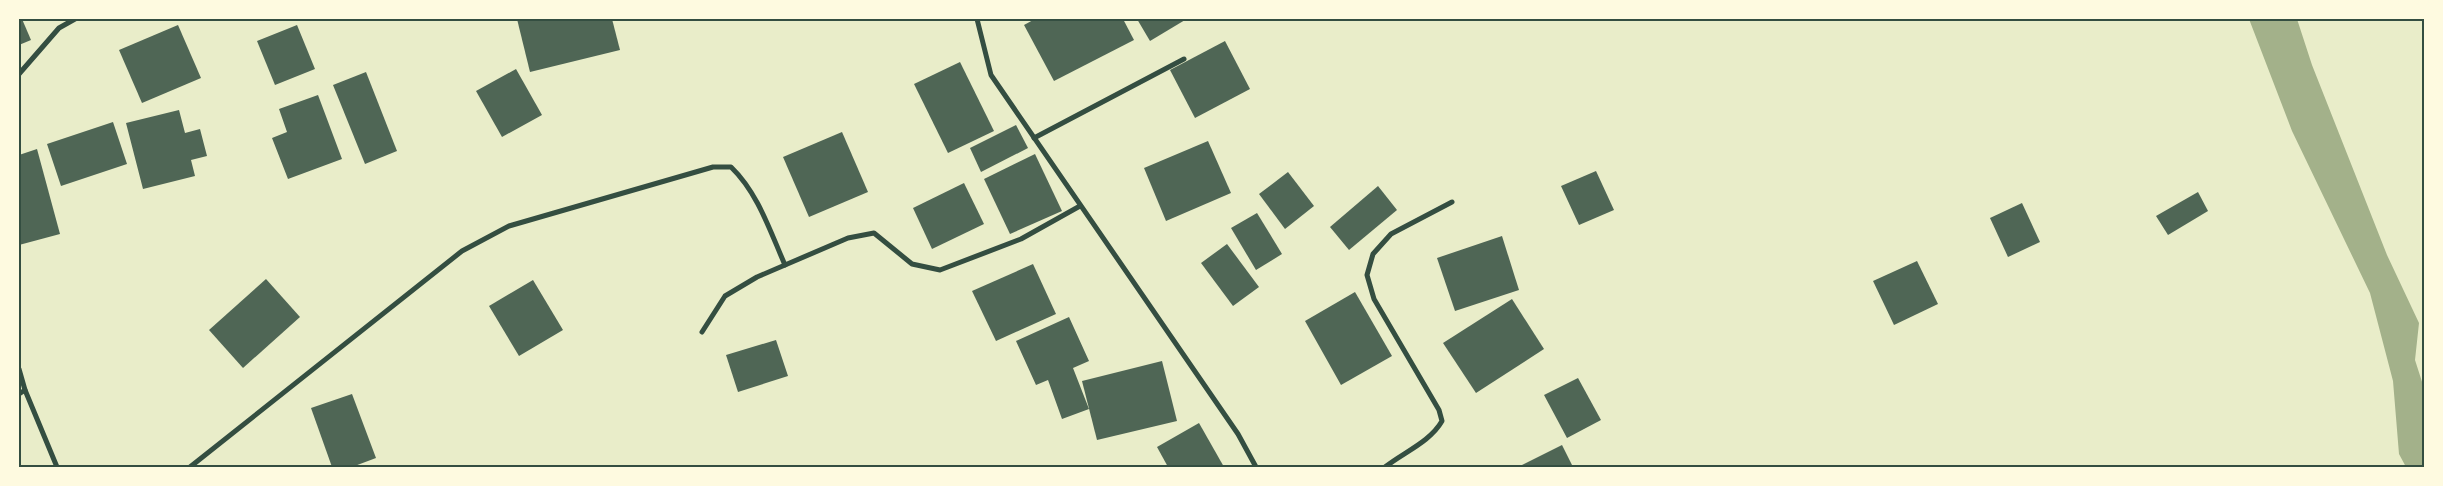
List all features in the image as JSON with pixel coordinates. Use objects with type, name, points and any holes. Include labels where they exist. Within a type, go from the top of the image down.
[{"type":"street","points":[[19,74],[59,28],[75,19]]},
{"type":"street","points":[[977,19],[991,75],[1238,434],[1256,467]]},
{"type":"street","points":[[1034,138],[1184,59]]},
{"type":"street","points":[[190,467],[462,251],[509,226],[713,167],[731,167],[744,180],[759,205],[785,265]]},
{"type":"street","points":[[1385,467],[1436,432],[1442,421],[1439,410],[1374,299],[1367,274],[1373,254],[1391,234],[1452,202]]},
{"type":"street","points":[[702,332],[725,296],[757,277],[848,238],[874,233],[912,264],[940,270],[1021,239],[1080,206]]},
{"type":"street","points":[[19,369],[25,390],[57,467]]},
{"type":"street","points":[[19,394],[25,390]]},
{"type":"shaded area","points":[[2249,19],[2297,19],[2312,65],[2387,255],[2419,323],[2415,360],[2424,388],[2424,467],[2406,467],[2399,454],[2393,381],[2370,293],[2292,131]]},
{"type":"building","points":[[19,19],[22,19],[31,40],[19,45]]},
{"type":"building","points":[[517,19],[612,19],[620,50],[530,72]]},
{"type":"building","points":[[1035,19],[1123,19],[1134,40],[1054,81],[1024,25]]},
{"type":"building","points":[[1137,19],[1184,19],[1185,20],[1150,41]]},
{"type":"building","points":[[178,25],[201,78],[142,103],[119,50]]},
{"type":"building","points":[[297,25],[315,69],[275,85],[257,41]]},
{"type":"building","points":[[1225,41],[1250,89],[1195,118],[1170,70]]},
{"type":"building","points":[[960,62],[994,131],[948,153],[914,84]]},
{"type":"building","points":[[516,69],[542,115],[502,137],[476,91]]},
{"type":"building","points":[[366,72],[397,151],[365,164],[333,85]]},
{"type":"building","points":[[318,95],[342,159],[288,179],[272,138],[287,132],[279,109]]},
{"type":"building","points":[[179,110],[185,133],[200,129],[207,156],[191,160],[195,176],[143,189],[126,123]]},
{"type":"building","points":[[113,122],[127,164],[61,186],[47,144]]},
{"type":"building","points":[[1016,125],[1028,148],[981,172],[970,148]]},
{"type":"building","points":[[842,132],[868,192],[809,217],[783,157]]},
{"type":"building","points":[[1208,141],[1231,193],[1166,221],[1144,168]]},
{"type":"building","points":[[37,149],[60,234],[19,245],[19,155]]},
{"type":"building","points":[[1035,154],[1062,211],[1010,234],[984,179]]},
{"type":"building","points":[[1596,171],[1614,210],[1579,225],[1561,186]]},
{"type":"building","points":[[1288,172],[1314,206],[1285,229],[1259,194]]},
{"type":"building","points":[[964,183],[984,224],[932,249],[913,208]]},
{"type":"building","points":[[1378,186],[1397,210],[1349,250],[1330,227]]},
{"type":"building","points":[[2198,192],[2208,211],[2168,235],[2156,216]]},
{"type":"building","points":[[2022,203],[2040,242],[2008,257],[1990,218]]},
{"type":"building","points":[[1257,213],[1282,254],[1256,270],[1231,228]]},
{"type":"building","points":[[1502,236],[1519,290],[1455,311],[1437,258]]},
{"type":"building","points":[[1227,244],[1259,287],[1233,306],[1201,263]]},
{"type":"building","points":[[1917,261],[1938,304],[1894,325],[1873,281]]},
{"type":"building","points":[[1033,264],[1056,314],[996,341],[972,291]]},
{"type":"building","points":[[266,279],[300,317],[243,368],[209,330]]},
{"type":"building","points":[[533,280],[563,330],[519,356],[489,306]]},
{"type":"building","points":[[1355,292],[1392,356],[1341,385],[1305,321]]},
{"type":"building","points":[[1512,299],[1544,349],[1476,393],[1443,343]]},
{"type":"building","points":[[1069,317],[1089,361],[1073,368],[1089,409],[1062,419],[1048,380],[1036,385],[1016,341]]},
{"type":"building","points":[[776,340],[788,376],[738,392],[726,355]]},
{"type":"building","points":[[1162,361],[1177,421],[1097,440],[1082,381]]},
{"type":"building","points":[[1578,378],[1601,420],[1567,438],[1544,395]]},
{"type":"building","points":[[352,394],[376,458],[352,467],[332,467],[311,408]]},
{"type":"building","points":[[1199,423],[1224,467],[1168,467],[1157,447]]},
{"type":"building","points":[[1562,445],[1573,467],[1518,467]]}]
